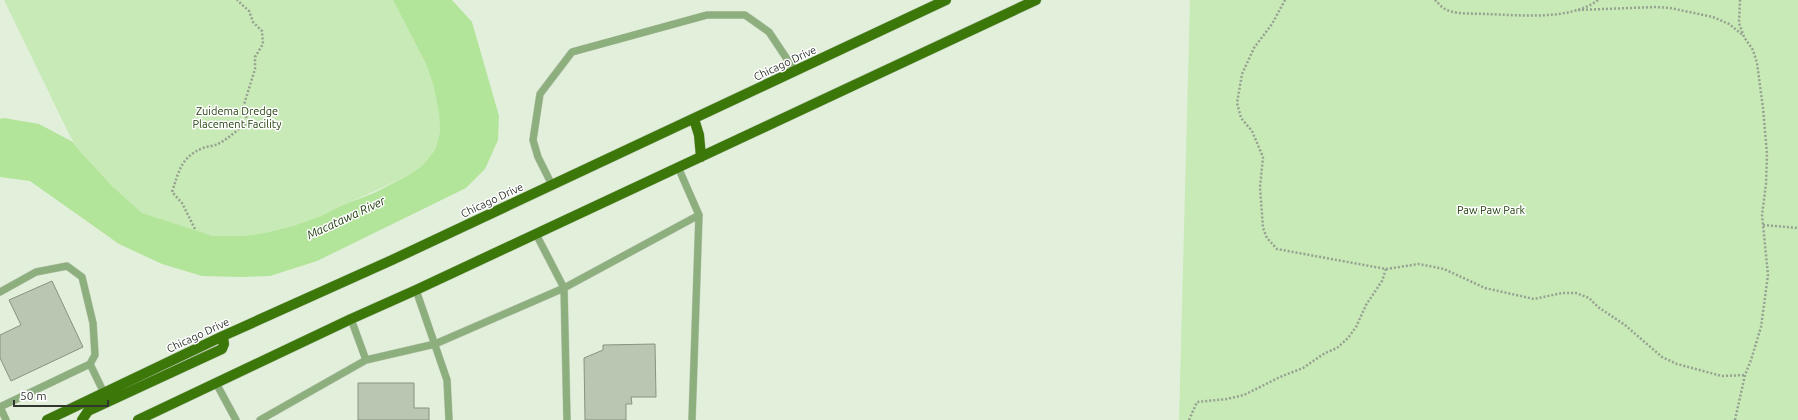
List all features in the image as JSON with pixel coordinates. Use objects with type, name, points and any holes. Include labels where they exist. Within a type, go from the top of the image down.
[{"type":"main road","name":"Chicago Drive","points":[[47,420],[223,336],[392,260],[946,0]]},
{"type":"main road","points":[[138,420],[351,319],[1036,0]]},
{"type":"main road","points":[[694,119],[699,135],[701,157]]},
{"type":"main road","points":[[82,420],[88,411],[222,349],[224,344],[223,336]]},
{"type":"lane","points":[[552,185],[538,158],[533,140],[540,94],[572,52],[707,15],[745,15],[769,32],[796,71]]},
{"type":"lane","points":[[678,167],[699,215],[692,420]]},
{"type":"lane","points":[[260,420],[366,360],[435,344],[564,288],[699,215]]},
{"type":"lane","points":[[536,234],[564,288],[567,420]]},
{"type":"lane","points":[[0,292],[36,272],[67,266],[82,277],[93,323],[95,355],[90,364],[0,406],[6,420]]},
{"type":"lane","points":[[416,290],[447,380],[449,420]]},
{"type":"lane","points":[[351,319],[366,360]]},
{"type":"lane","points":[[90,364],[104,393]]},
{"type":"lane","points":[[216,384],[236,420]]},
{"type":"path","points":[[195,229],[182,203],[172,192],[182,164],[192,153],[205,147],[217,144],[238,128],[250,122],[242,111],[255,69],[255,57],[263,44],[262,31],[253,22],[249,10],[237,0]]},
{"type":"path","points":[[1285,0],[1272,24],[1254,48],[1248,60],[1242,74],[1237,104],[1241,118],[1252,131],[1263,157],[1260,187],[1263,228],[1267,238],[1277,249],[1386,269],[1419,264],[1444,269],[1485,288],[1534,299],[1576,293],[1589,298],[1598,307],[1625,325],[1662,357],[1677,364],[1722,376],[1745,375]]},
{"type":"path","points":[[1435,0],[1445,10],[1461,14],[1521,16],[1552,14],[1578,10],[1656,6],[1713,17],[1728,24],[1744,37]]},
{"type":"path","points":[[1578,10],[1598,0]]},
{"type":"path","points":[[1735,420],[1745,375],[1760,333],[1767,293],[1767,260],[1763,225],[1767,154],[1763,108],[1757,64],[1753,50],[1744,37],[1739,23],[1740,0]]},
{"type":"path","points":[[1763,225],[1798,228]]},
{"type":"path","points":[[1189,420],[1197,402],[1227,399],[1244,395],[1280,377],[1304,368],[1326,353],[1337,348],[1348,338],[1356,327],[1366,305],[1382,281],[1386,269]]},
{"type":"green space","name":"Zuidema Dredge Placement Facility","points":[[4,0],[393,0],[426,64],[433,84],[439,113],[440,132],[435,150],[422,166],[409,175],[321,216],[293,226],[265,233],[243,236],[213,236],[142,213],[113,187],[77,148]]},
{"type":"green space","name":"Paw Paw Park","points":[[1190,0],[1798,0],[1798,420],[1179,420]]},
{"type":"water","name":"Macatawa River","points":[[393,0],[452,0],[472,22],[499,116],[498,140],[485,169],[466,188],[317,261],[270,276],[202,276],[162,264],[119,244],[30,181],[0,177],[0,119],[4,118],[39,124],[73,142],[113,187],[142,213],[213,236],[243,236],[265,233],[293,226],[321,216],[341,206],[374,193],[409,175],[422,166],[435,150],[440,132],[439,113],[433,84],[426,64]]},
{"type":"building","points":[[52,281],[83,347],[11,381],[0,358],[0,335],[21,325],[9,300]]},
{"type":"building","points":[[655,344],[656,397],[631,397],[632,404],[626,404],[626,420],[585,420],[584,358],[603,350],[603,345]]},
{"type":"building","points":[[358,383],[414,383],[414,408],[429,408],[429,420],[358,420]]}]
